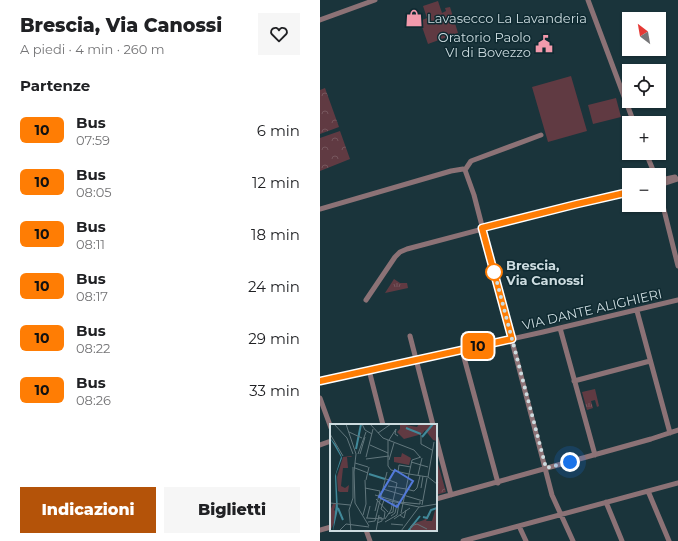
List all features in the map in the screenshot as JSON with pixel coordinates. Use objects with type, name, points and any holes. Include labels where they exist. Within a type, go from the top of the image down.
[{"type":"street","points":[[320,20],[375,0]]},
{"type":"street","points":[[588,0],[631,116]]},
{"type":"street","points":[[541,135],[471,161],[466,172],[512,339],[552,495],[562,514],[573,541]]},
{"type":"street","points":[[320,209],[451,171],[463,169],[466,172]]},
{"type":"street","points":[[666,182],[678,178]]},
{"type":"street","points":[[366,300],[395,256],[407,249],[482,228],[622,192]]},
{"type":"street","points":[[666,211],[678,266]]},
{"type":"street","name":"VIA DANTE ALIGHIERI","points":[[320,381],[637,311],[678,300]]},
{"type":"street","points":[[637,311],[670,433]]},
{"type":"street","points":[[560,328],[595,455]]},
{"type":"street","points":[[410,336],[433,424]]},
{"type":"street","points":[[462,350],[498,482]]},
{"type":"street","points":[[574,381],[650,361]]},
{"type":"street","points":[[369,370],[383,424]]},
{"type":"street","points":[[320,398],[330,425]]},
{"type":"street","points":[[437,499],[595,455],[678,430]]},
{"type":"street","points":[[320,445],[330,441]]},
{"type":"street","points":[[437,442],[451,495]]},
{"type":"street","points":[[463,541],[477,539],[562,514],[678,483]]},
{"type":"street","points":[[648,492],[669,541]]},
{"type":"street","points":[[606,502],[622,541]]},
{"type":"street","points":[[519,526],[526,541]]},
{"type":"street","points":[[320,530],[330,527]]},
{"type":"street","points":[[366,531],[370,541]]},
{"type":"green space","points":[[438,1],[442,13],[446,11],[445,8],[450,7],[458,33],[428,44],[420,21],[427,18],[423,6]]},
{"type":"green space","points":[[571,76],[587,131],[548,142],[532,87]]},
{"type":"green space","points":[[325,88],[339,127],[320,134],[320,90]]},
{"type":"green space","points":[[616,98],[621,117],[593,124],[588,105]]},
{"type":"green space","points":[[340,131],[350,159],[320,171],[320,138]]},
{"type":"green space","points":[[394,279],[400,283],[407,283],[408,288],[385,293]]},
{"type":"green space","points":[[595,389],[599,406],[597,407],[595,400],[591,401],[593,408],[587,410],[582,392]]},
{"type":"green space","points":[[437,460],[446,492],[437,495]]},
{"type":"bus line","name":"10","points":[[320,381],[512,339],[482,228],[622,193]]},
{"type":"place","name":"Lavasecco La Lavanderia","points":[[414,18]]},
{"type":"place","name":"Oratorio Paolo VI di Bovezzo","points":[[544,44]]},
{"type":"place","name":"Brescia, Via Canossi","points":[[494,272]]},
{"type":"route","points":[[494,272],[493,267],[546,468],[570,462]]}]
